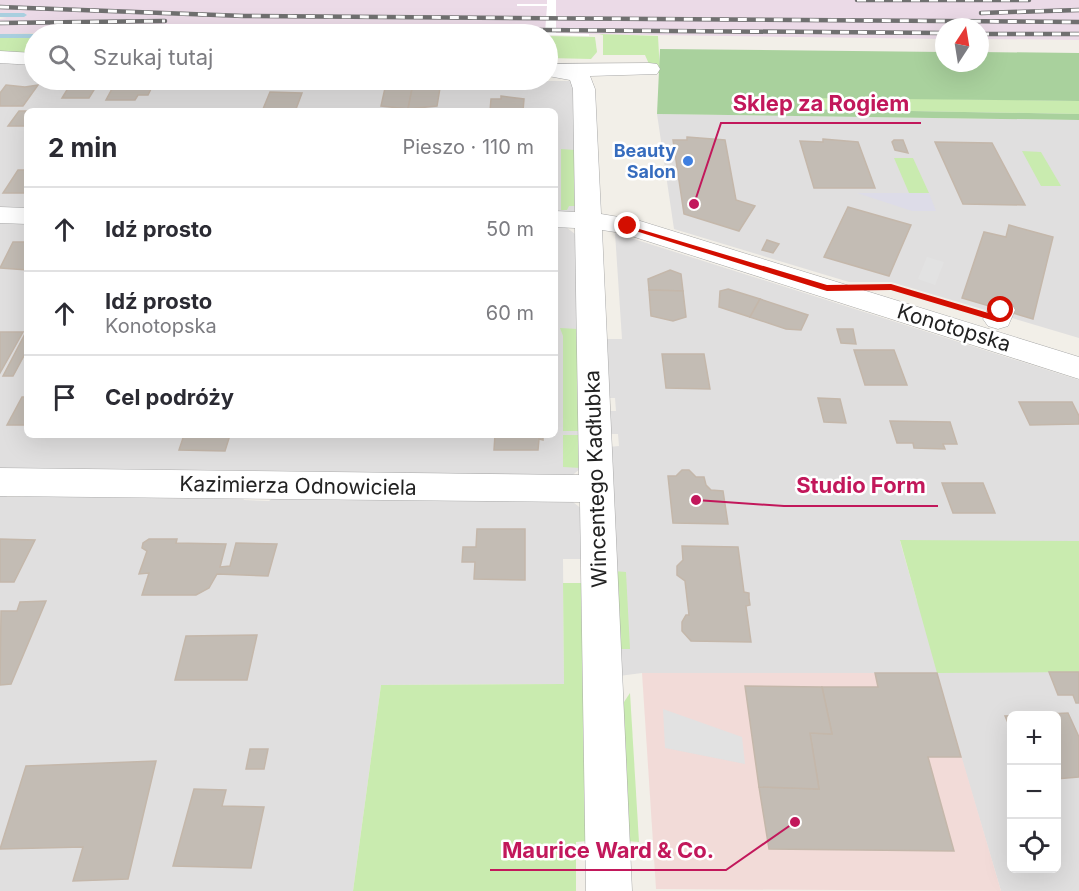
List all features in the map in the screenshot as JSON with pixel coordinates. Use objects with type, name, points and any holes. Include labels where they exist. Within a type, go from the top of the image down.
[{"type":"street","points":[[0,57],[24,58]]},
{"type":"street","points":[[561,71],[649,69]]},
{"type":"street","name":"Wincentego Kadłubka","points":[[561,71],[582,80],[583,87],[609,891]]},
{"type":"street","points":[[0,215],[24,216]]},
{"type":"street","name":"Konotopska","points":[[558,219],[587,220],[628,226],[1079,368]]},
{"type":"street","points":[[827,288],[891,287],[1000,314],[1079,344]]},
{"type":"street","name":"Kazimierza Odnowiciela","points":[[0,482],[596,489]]},
{"type":"shaded area","points":[[0,0],[1079,0],[1079,40],[989,39],[989,18],[935,18],[935,39],[558,34],[558,24],[24,24],[24,34],[0,34],[0,19],[7,18],[0,17]]},
{"type":"shaded area","points":[[0,63],[24,64],[24,90],[558,90],[558,81],[570,81],[573,85],[576,210],[569,214],[558,214],[558,108],[24,108],[24,210],[0,209]]},
{"type":"shaded area","points":[[657,114],[1079,120],[1079,338],[891,282],[849,282],[674,229]]},
{"type":"shaded area","points":[[857,193],[929,193],[936,211],[912,211]]},
{"type":"shaded area","points":[[0,220],[24,221],[24,438],[558,438],[558,226],[566,227],[575,234],[581,468],[568,479],[0,474]]},
{"type":"shaded area","points":[[615,233],[1079,380],[1079,541],[900,541],[917,601],[1049,672],[1079,672],[1079,891],[1001,891],[936,673],[642,673],[619,676],[608,447],[619,446],[618,434],[608,434],[607,411],[616,411],[615,398],[606,398],[604,339],[622,339]]},
{"type":"shaded area","points":[[927,257],[944,262],[935,285],[918,279]]},
{"type":"shaded area","points":[[0,494],[6,494],[7,497],[24,497],[27,494],[76,497],[80,495],[242,496],[244,500],[269,501],[274,497],[573,502],[583,510],[583,559],[563,559],[564,684],[381,685],[353,891],[0,891]]},
{"type":"shaded area","points":[[642,673],[937,673],[1001,891],[656,889]]},
{"type":"shaded area","points":[[663,709],[742,737],[745,764],[665,748]]},
{"type":"green space","points":[[0,34],[24,34],[24,54],[0,52]]},
{"type":"green space","points":[[599,34],[658,36],[660,73],[653,73],[645,55],[603,55],[603,35]]},
{"type":"green space","points":[[558,36],[595,37],[597,52],[591,59],[558,58]]},
{"type":"green space","points":[[660,49],[935,52],[935,72],[989,72],[989,52],[1079,53],[1079,101],[803,98],[805,109],[1079,114],[1079,120],[657,114]]},
{"type":"green space","points":[[803,97],[1079,101],[1079,114],[805,109]]},
{"type":"green space","points":[[561,149],[575,150],[576,206],[569,206],[567,210],[561,210]]},
{"type":"green space","points":[[1022,151],[1041,152],[1061,186],[1041,186]]},
{"type":"green space","points":[[894,158],[913,158],[929,193],[909,193]]},
{"type":"green space","points":[[560,328],[578,329],[580,431],[563,431],[563,336]]},
{"type":"green space","points":[[563,435],[580,435],[581,468],[563,467]]},
{"type":"green space","points":[[900,540],[1079,541],[1079,672],[937,673]]},
{"type":"green space","points":[[614,571],[626,572],[630,649],[617,649]]},
{"type":"green space","points":[[563,583],[583,583],[588,841],[576,842],[576,891],[353,891],[381,685],[564,684]]},
{"type":"green space","points":[[630,693],[639,842],[626,841],[620,708]]},
{"type":"pier","points":[[547,0],[556,0],[556,24],[546,24],[547,6],[517,6],[517,4],[547,4]]},
{"type":"pier","points":[[558,33],[589,34],[589,36],[558,35]]},
{"type":"building","points":[[6,85],[24,87],[24,90],[34,90],[23,106],[0,106],[0,93]]},
{"type":"building","points":[[67,90],[94,90],[89,98],[62,98]]},
{"type":"building","points":[[111,90],[150,90],[148,95],[138,95],[135,100],[106,100]]},
{"type":"building","points":[[385,90],[412,90],[408,108],[381,106]]},
{"type":"building","points":[[412,90],[440,90],[437,106],[408,108]]},
{"type":"building","points":[[270,92],[302,93],[296,108],[263,108]]},
{"type":"building","points":[[501,96],[524,99],[523,108],[490,108],[491,99],[501,99]]},
{"type":"building","points":[[19,111],[24,111],[24,126],[8,126]]},
{"type":"building","points":[[687,137],[725,140],[736,200],[755,206],[739,231],[684,214],[673,140],[687,140]]},
{"type":"building","points":[[823,139],[858,142],[875,188],[814,188],[800,141],[823,142]]},
{"type":"building","points":[[903,140],[908,153],[895,150],[892,142]]},
{"type":"building","points":[[935,142],[992,143],[1025,205],[963,204]]},
{"type":"building","points":[[18,170],[24,170],[24,193],[3,193]]},
{"type":"building","points":[[848,207],[911,225],[889,276],[824,257]]},
{"type":"building","points":[[1009,225],[1053,237],[1033,319],[962,298],[984,232],[1006,237]]},
{"type":"building","points":[[767,240],[779,244],[773,253],[762,250]]},
{"type":"building","points":[[13,242],[24,242],[24,270],[0,268]]},
{"type":"building","points":[[670,270],[681,274],[683,291],[649,290],[648,279]]},
{"type":"building","points":[[728,289],[760,299],[750,317],[719,307],[720,291]]},
{"type":"building","points":[[649,290],[683,291],[686,317],[673,321],[651,316]]},
{"type":"building","points":[[760,299],[808,315],[801,330],[786,329],[750,317]]},
{"type":"building","points":[[837,329],[853,329],[856,344],[841,343]]},
{"type":"building","points":[[0,332],[23,332],[0,373]]},
{"type":"building","points":[[24,336],[24,356],[13,376],[3,376]]},
{"type":"building","points":[[854,350],[894,350],[907,385],[865,385]]},
{"type":"building","points":[[662,354],[704,354],[710,389],[666,388]]},
{"type":"building","points":[[22,397],[24,397],[24,425],[7,425]]},
{"type":"building","points":[[818,398],[840,399],[846,423],[824,422]]},
{"type":"building","points":[[1019,402],[1072,402],[1079,416],[1079,424],[1030,425]]},
{"type":"building","points":[[890,421],[950,422],[957,444],[943,444],[945,449],[914,448],[913,443],[897,443]]},
{"type":"building","points":[[183,438],[229,438],[225,451],[179,450]]},
{"type":"building","points":[[495,438],[543,438],[543,440],[539,439],[538,450],[494,450]]},
{"type":"building","points":[[682,470],[689,470],[696,477],[704,477],[706,485],[711,490],[723,491],[728,524],[673,523],[668,476],[676,476]]},
{"type":"building","points":[[942,483],[983,483],[995,513],[953,513]]},
{"type":"building","points":[[477,529],[525,529],[525,580],[474,579],[475,562],[462,562],[463,547],[476,547]]},
{"type":"building","points":[[0,539],[35,540],[14,582],[0,582]]},
{"type":"building","points":[[149,539],[177,539],[176,543],[226,544],[220,567],[230,566],[236,543],[277,544],[268,576],[217,574],[209,588],[196,595],[142,595],[149,573],[139,574],[147,551],[142,548],[143,543]]},
{"type":"building","points":[[682,546],[738,547],[744,592],[749,593],[750,605],[746,606],[751,642],[691,641],[682,631],[682,622],[686,615],[689,615],[685,581],[677,575],[677,566],[683,560]]},
{"type":"building","points":[[46,601],[11,684],[0,685],[1,611],[17,611],[20,602]]},
{"type":"building","points":[[257,635],[247,680],[175,680],[186,636]]},
{"type":"building","points":[[1049,672],[1079,672],[1079,703],[1076,703],[1073,695],[1058,695]]},
{"type":"building","points":[[875,673],[937,673],[961,757],[928,757],[954,851],[769,849],[759,787],[819,789],[810,733],[832,734],[822,687],[878,687]]},
{"type":"building","points":[[745,686],[822,687],[832,734],[810,733],[819,789],[759,787]]},
{"type":"building","points":[[1061,713],[1068,713],[1079,737],[1079,777],[1061,779]]},
{"type":"building","points":[[250,749],[268,749],[264,769],[246,769]]},
{"type":"building","points":[[156,761],[128,879],[73,881],[83,847],[0,849],[26,766]]},
{"type":"building","points":[[194,789],[226,790],[222,806],[264,807],[251,868],[173,866]]},
{"type":"waterway","points":[[0,15],[24,15]]},
{"type":"waterway","points":[[0,36],[24,36]]},
{"type":"railway","points":[[857,0],[1029,0]]},
{"type":"railway","points":[[0,7],[244,16],[1079,22]]},
{"type":"railway","points":[[981,13],[1079,10]]},
{"type":"railway","points":[[0,23],[165,21]]},
{"type":"railway","points":[[558,30],[935,33]]},
{"type":"railway","points":[[989,34],[1079,34]]},
{"type":"place","name":"Beauty Salon","points":[[688,161]]},
{"type":"place","name":"Sklep za Rogiem","points":[[694,204]]},
{"type":"place","name":"Studio Form","points":[[696,500]]},
{"type":"place","name":"Maurice Ward & Co.","points":[[795,822]]},
{"type":"route","points":[[628,226],[827,288],[891,287],[998,319],[1001,310]]}]
